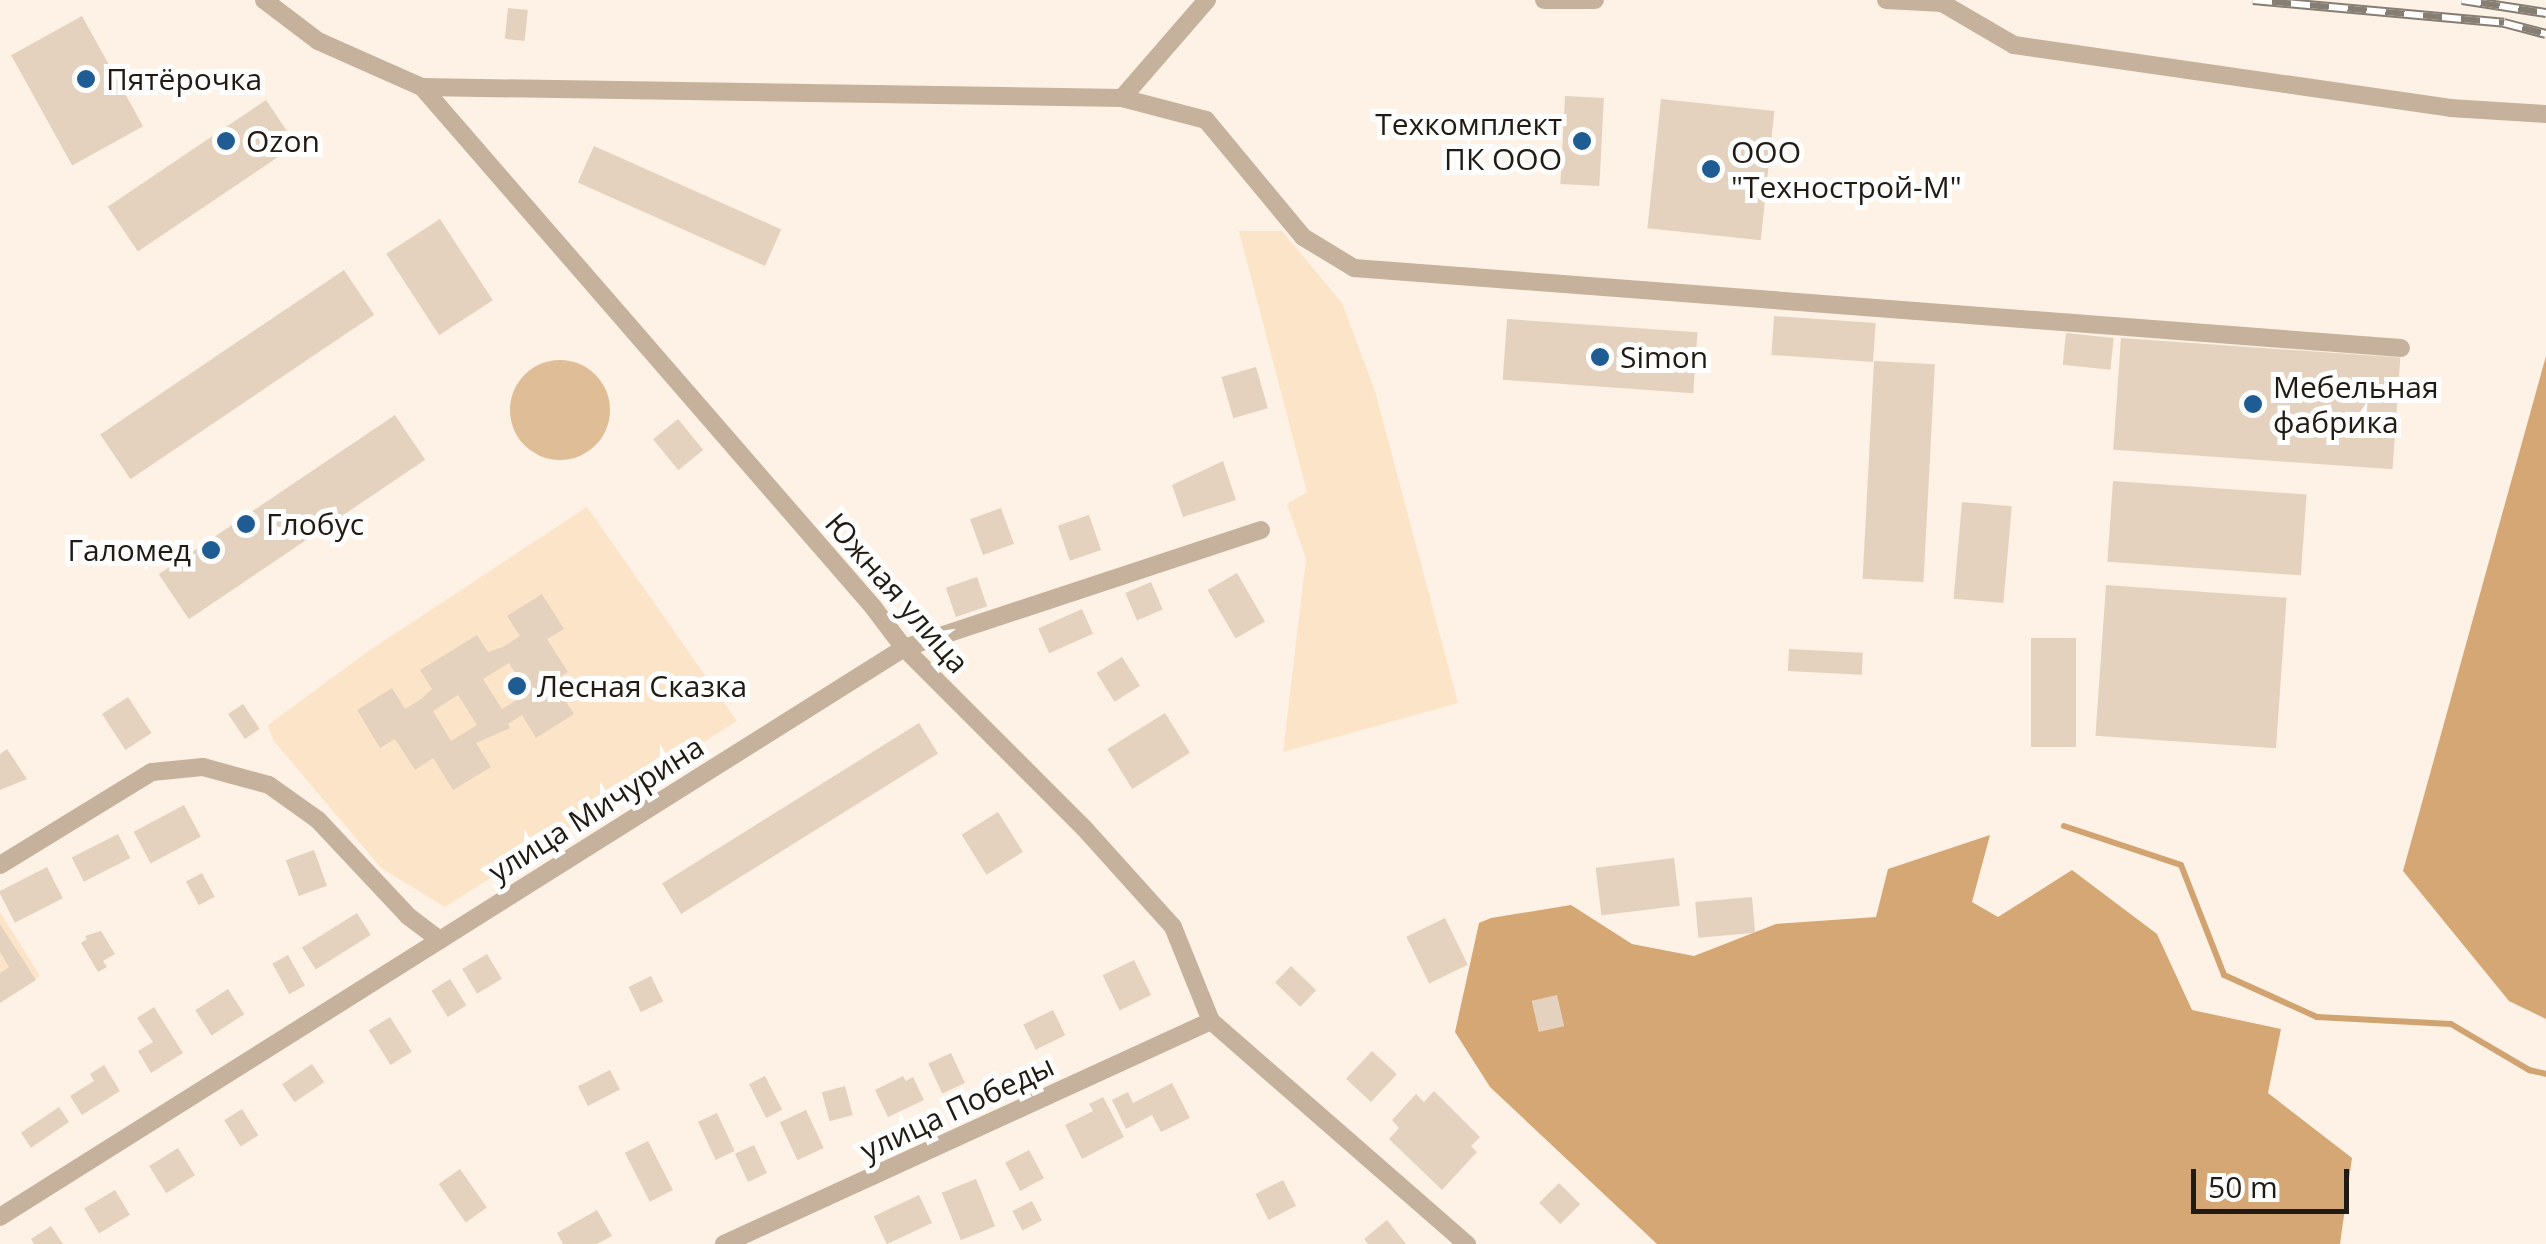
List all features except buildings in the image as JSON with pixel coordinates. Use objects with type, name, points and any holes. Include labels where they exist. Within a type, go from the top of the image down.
[{"type":"street","name":"Южная улица","points":[[264,0],[318,41],[422,87],[862,594],[904,648],[1084,828],[1173,927],[1211,1021],[1465,1244]]},
{"type":"street","points":[[1122,98],[1208,0]]},
{"type":"street","points":[[1544,0],[1594,0]]},
{"type":"street","points":[[1886,0],[1942,3],[2014,45],[2450,108],[2546,114]]},
{"type":"street","points":[[422,87],[1122,98],[1206,120],[1302,237],[1354,268],[2402,348]]},
{"type":"street","name":"улица Мичурина","points":[[0,1218],[904,648],[1261,530]]},
{"type":"street","points":[[0,865],[152,772],[203,767],[268,785],[318,820],[408,916],[440,940]]},
{"type":"street","name":"улица Победы","points":[[724,1244],[1211,1021]]},
{"type":"shaded area","points":[[1239,231],[1282,231],[1342,303],[1375,391],[1458,703],[1283,752],[1306,559],[1287,504],[1307,492]]},
{"type":"shaded area","points":[[2546,356],[2546,1019],[2509,1001],[2403,871]]},
{"type":"shaded area","points":[[560,360],[579,364],[595,375],[606,391],[610,410],[606,429],[595,445],[579,456],[560,460],[541,456],[525,445],[514,429],[510,410],[514,391],[525,375],[541,364]]},
{"type":"shaded area","name":"Лесная Сказка","points":[[587,507],[737,721],[445,907],[381,868],[273,740],[268,725],[370,650]]},
{"type":"shaded area","points":[[1990,835],[1972,902],[1998,917],[2072,870],[2157,934],[2192,1010],[2281,1029],[2268,1093],[2352,1158],[2340,1244],[1657,1244],[1490,1087],[1455,1032],[1479,923],[1491,918],[1571,905],[1632,944],[1694,956],[1776,924],[1876,917],[1888,869]]},
{"type":"shaded area","points":[[0,912],[40,976],[0,1002]]},
{"type":"waterway","points":[[2064,826],[2181,865],[2224,975],[2317,1017],[2451,1024],[2529,1070],[2546,1074]]},
{"type":"railway","points":[[2253,0],[2504,23],[2546,34]]},
{"type":"railway","points":[[2462,0],[2546,13]]},
{"type":"place","name":"Пятёрочка","points":[[86,79]]},
{"type":"place","name":"Ozon","points":[[226,141]]},
{"type":"place","name":"Техкомплект ПК ООО","points":[[1582,141]]},
{"type":"place","name":"ООО \"Технострой-М\"","points":[[1711,169]]},
{"type":"place","name":"Simon","points":[[1600,357]]},
{"type":"place","name":"Мебельная фабрика","points":[[2253,404]]},
{"type":"place","name":"Глобус","points":[[246,524]]},
{"type":"place","name":"Галомед","points":[[211,550]]},
{"type":"place","name":"Лесная Сказка","points":[[517,686]]}]
